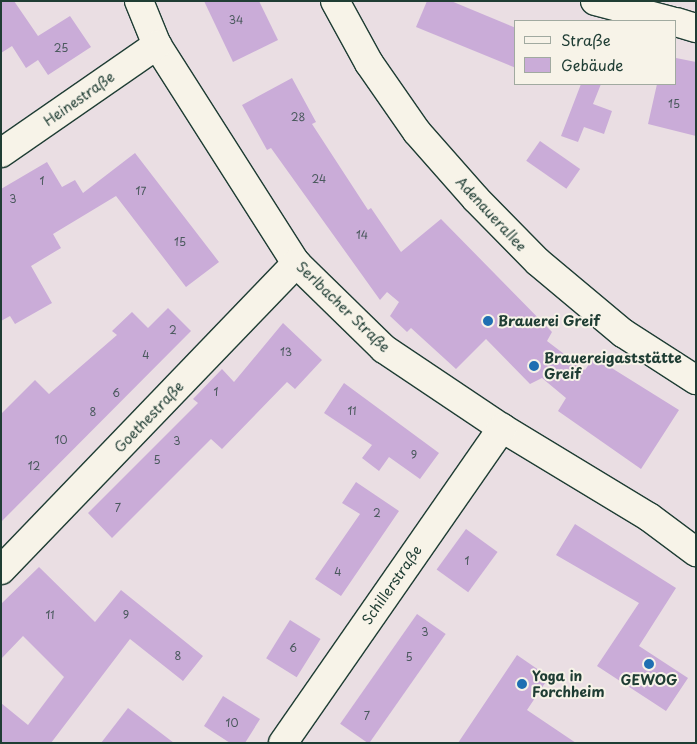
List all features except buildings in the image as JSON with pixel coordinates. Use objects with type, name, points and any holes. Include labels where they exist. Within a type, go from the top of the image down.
[{"type":"street","name":"Serlbacher Straße","points":[[139,1],[157,45],[296,263],[384,349],[502,428],[649,517],[696,552]]},
{"type":"street","name":"Adenauerallee","points":[[335,1],[369,63],[417,132],[476,199],[538,262],[623,333],[696,380]]},
{"type":"street","points":[[595,1],[667,20]]},
{"type":"street","points":[[677,22],[696,28]]},
{"type":"street","name":"Heinestraße","points":[[1,153],[157,45]]},
{"type":"street","name":"Goethestraße","points":[[1,570],[296,263]]},
{"type":"street","name":"Schillerstraße","points":[[283,743],[502,428]]},
{"type":"place","name":"Brauerei Greif","points":[[488,321]]},
{"type":"place","name":"Brauereigaststätte Greif","points":[[534,366]]},
{"type":"place","name":"GEWOG","points":[[649,664]]},
{"type":"place","name":"Yoga in Forchheim","points":[[522,684]]}]
